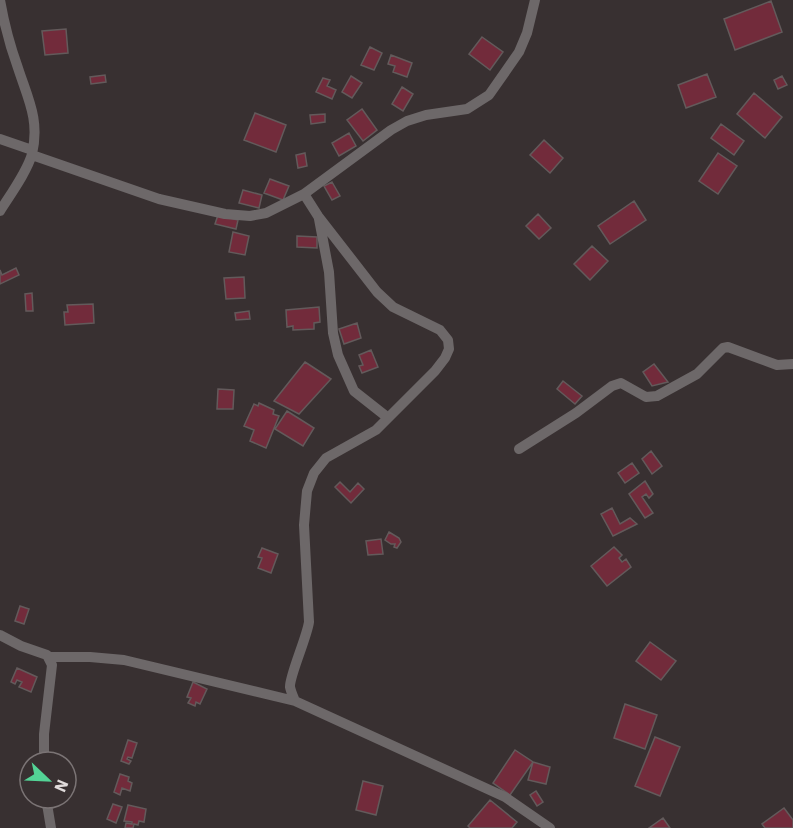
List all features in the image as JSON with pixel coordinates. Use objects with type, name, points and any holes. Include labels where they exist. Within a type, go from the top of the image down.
[{"type":"street","points":[[0,0],[14,57],[32,104],[35,119],[32,152],[18,182],[0,211]]},
{"type":"street","points":[[0,139],[159,198],[225,214],[250,216],[267,213],[304,194],[391,130],[426,115],[466,109],[489,95],[519,52],[527,33],[535,0]]},
{"type":"street","points":[[295,701],[290,682],[307,636],[309,622],[304,536],[309,485],[314,472],[326,458],[376,430],[422,384],[445,358],[449,349],[448,340],[431,325],[393,307],[377,292],[318,216],[304,194]]},
{"type":"street","points":[[318,216],[329,272],[333,333],[338,354],[351,388],[358,397],[387,417]]},
{"type":"street","points":[[519,449],[576,413],[612,386],[621,383],[646,397],[657,396],[698,374],[723,348],[728,347],[777,365],[793,364]]},
{"type":"street","points":[[0,634],[21,646],[49,657],[124,660],[295,701],[505,797],[550,828]]},
{"type":"street","points":[[44,750],[52,665],[49,657]]},
{"type":"street","points":[[48,810],[51,828]]},
{"type":"building","points":[[771,1],[782,32],[735,50],[724,19]]},
{"type":"building","points":[[66,29],[68,53],[45,55],[42,31]]},
{"type":"building","points":[[482,37],[503,52],[490,70],[469,54]]},
{"type":"building","points":[[370,47],[382,53],[374,70],[361,65]]},
{"type":"building","points":[[391,55],[412,63],[407,77],[393,72],[395,66],[388,64]]},
{"type":"building","points":[[707,74],[716,97],[686,108],[678,85]]},
{"type":"building","points":[[105,75],[106,82],[91,84],[90,77]]},
{"type":"building","points":[[351,76],[362,83],[352,98],[342,92]]},
{"type":"building","points":[[782,76],[787,85],[778,89],[774,80]]},
{"type":"building","points":[[323,78],[330,80],[327,86],[336,90],[332,99],[316,92]]},
{"type":"building","points":[[402,87],[413,94],[403,111],[392,104]]},
{"type":"building","points":[[754,93],[782,117],[765,138],[737,114]]},
{"type":"building","points":[[362,109],[377,130],[363,141],[347,120]]},
{"type":"building","points":[[255,113],[286,125],[276,152],[244,140]]},
{"type":"building","points":[[325,114],[325,122],[311,124],[310,115]]},
{"type":"building","points":[[721,124],[744,141],[734,155],[711,138]]},
{"type":"building","points":[[349,133],[356,146],[339,156],[332,143]]},
{"type":"building","points":[[544,140],[563,158],[550,173],[530,155]]},
{"type":"building","points":[[305,153],[307,166],[298,168],[296,155]]},
{"type":"building","points":[[718,153],[737,166],[718,194],[699,181]]},
{"type":"building","points":[[270,179],[289,186],[283,200],[264,193]]},
{"type":"building","points":[[332,182],[340,196],[332,200],[324,186]]},
{"type":"building","points":[[243,190],[262,195],[259,208],[239,203]]},
{"type":"building","points":[[634,201],[646,220],[610,244],[598,226]]},
{"type":"building","points":[[538,214],[551,228],[539,239],[526,226]]},
{"type":"building","points":[[218,215],[238,220],[236,229],[215,224]]},
{"type":"building","points":[[233,232],[249,236],[245,255],[229,252]]},
{"type":"building","points":[[297,236],[317,237],[317,248],[297,247]]},
{"type":"building","points":[[592,246],[608,261],[590,280],[574,264]]},
{"type":"building","points":[[16,268],[19,275],[0,284],[0,270],[2,275]]},
{"type":"building","points":[[244,277],[245,298],[226,299],[224,278]]},
{"type":"building","points":[[32,293],[33,311],[26,311],[25,294]]},
{"type":"building","points":[[93,304],[94,323],[65,325],[64,312],[68,312],[67,305]]},
{"type":"building","points":[[319,307],[320,322],[314,323],[314,329],[293,330],[293,326],[287,327],[286,310]]},
{"type":"building","points":[[249,311],[250,319],[236,320],[235,313]]},
{"type":"building","points":[[357,323],[361,338],[344,344],[339,329]]},
{"type":"building","points":[[371,350],[378,367],[362,373],[359,366],[363,365],[359,355]]},
{"type":"building","points":[[305,362],[331,379],[299,414],[274,401]]},
{"type":"building","points":[[654,364],[668,382],[652,386],[643,372]]},
{"type":"building","points":[[563,381],[582,396],[575,404],[557,389]]},
{"type":"building","points":[[218,389],[234,390],[233,409],[217,409]]},
{"type":"building","points":[[259,403],[274,410],[273,414],[279,416],[266,448],[250,441],[254,430],[244,426],[254,404],[258,406]]},
{"type":"building","points":[[287,411],[314,428],[303,446],[275,429]]},
{"type":"building","points":[[651,451],[662,466],[652,474],[642,459]]},
{"type":"building","points":[[632,463],[639,473],[625,483],[618,473]]},
{"type":"building","points":[[645,481],[653,494],[649,498],[646,494],[642,497],[653,513],[645,518],[629,494]]},
{"type":"building","points":[[340,482],[350,492],[358,483],[364,489],[351,503],[335,487]]},
{"type":"building","points":[[612,508],[620,524],[630,518],[637,524],[613,536],[601,514]]},
{"type":"building","points":[[389,532],[401,542],[397,548],[394,547],[395,544],[385,540]]},
{"type":"building","points":[[381,539],[383,554],[368,555],[366,541]]},
{"type":"building","points":[[614,547],[622,555],[619,558],[622,562],[626,559],[631,567],[607,586],[591,566]]},
{"type":"building","points":[[262,548],[278,554],[271,573],[258,568],[262,558],[258,557]]},
{"type":"building","points":[[20,606],[29,609],[24,624],[15,621]]},
{"type":"building","points":[[650,642],[676,661],[661,680],[636,661]]},
{"type":"building","points":[[17,668],[37,677],[31,692],[19,687],[22,682],[17,680],[15,684],[11,682]]},
{"type":"building","points":[[193,682],[207,689],[200,704],[196,702],[195,706],[188,703],[191,698],[187,697]]},
{"type":"building","points":[[625,704],[657,715],[645,749],[614,738]]},
{"type":"building","points":[[655,737],[680,747],[660,796],[635,786]]},
{"type":"building","points":[[128,740],[137,743],[132,758],[127,759],[131,761],[129,764],[121,761]]},
{"type":"building","points":[[515,750],[533,762],[510,795],[493,783]]},
{"type":"building","points":[[533,762],[550,767],[546,784],[528,780]]},
{"type":"building","points":[[120,774],[129,777],[128,781],[132,783],[130,791],[122,788],[120,795],[114,792]]},
{"type":"building","points":[[363,781],[383,786],[376,815],[356,810]]},
{"type":"building","points":[[536,791],[543,802],[537,806],[530,795]]},
{"type":"building","points":[[490,800],[517,822],[512,828],[470,828],[468,826]]},
{"type":"building","points":[[113,804],[122,807],[116,823],[107,819]]},
{"type":"building","points":[[128,805],[146,809],[144,822],[139,821],[138,825],[134,824],[133,828],[125,828],[126,823],[132,824],[132,822],[124,821]]},
{"type":"building","points":[[784,808],[793,820],[793,828],[765,828],[762,824]]},
{"type":"building","points":[[663,818],[670,828],[649,828]]}]
